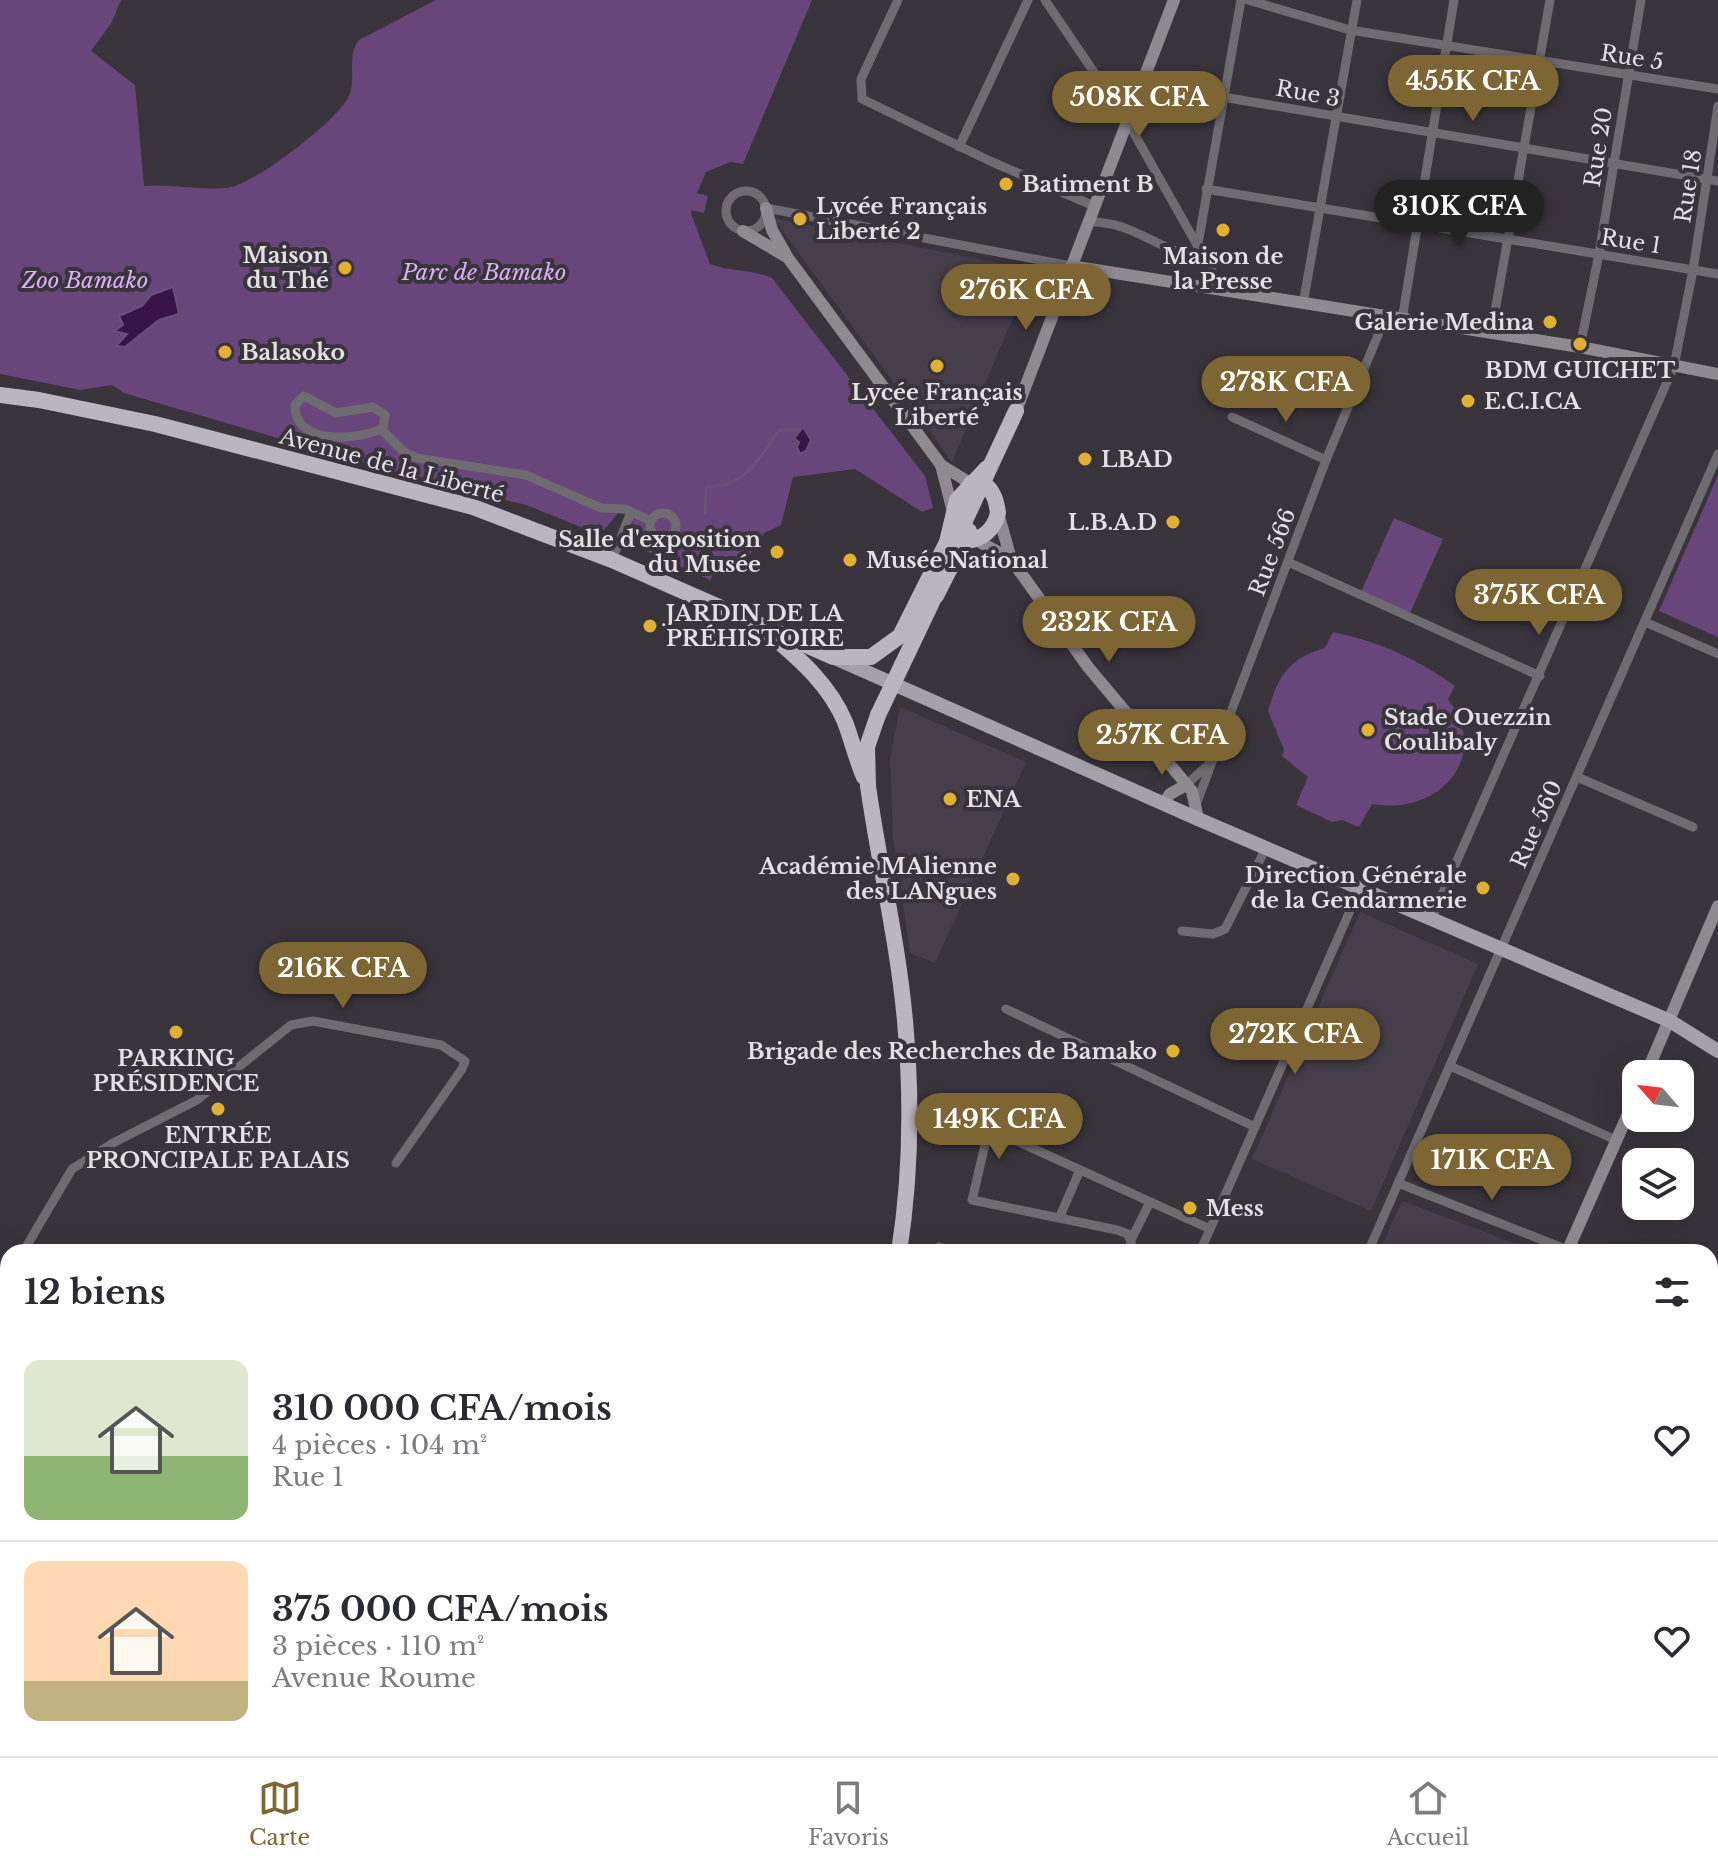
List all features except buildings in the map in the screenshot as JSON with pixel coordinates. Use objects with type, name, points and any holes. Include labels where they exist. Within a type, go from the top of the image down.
[{"type":"highway","name":"Avenue de la Liberté","points":[[0,395],[155,424],[473,507],[612,560],[758,624]]},
{"type":"highway","points":[[900,1244],[908,1177],[905,1019],[868,786],[867,747],[878,715],[932,602],[967,538],[982,480],[1016,411]]},
{"type":"highway","points":[[967,538],[987,533],[998,513],[982,480]]},
{"type":"highway","points":[[758,624],[833,657],[871,657],[900,636],[943,552],[957,500],[982,480]]},
{"type":"highway","points":[[758,624],[800,659],[827,691],[845,722],[868,786]]},
{"type":"main road","points":[[833,657],[1198,819],[1670,1021],[1718,1051]]},
{"type":"street","points":[[898,0],[861,79],[862,99],[959,147],[1094,206]]},
{"type":"street","points":[[959,147],[1028,0]]},
{"type":"street","points":[[1045,0],[1127,121],[1218,282],[1226,289]]},
{"type":"street","points":[[1016,411],[1174,0]]},
{"type":"street","points":[[1198,244],[1241,0]]},
{"type":"street","name":"Rue 5","points":[[1248,0],[1350,30],[1718,89]]},
{"type":"street","points":[[1303,304],[1357,0]]},
{"type":"street","points":[[1402,320],[1454,0]]},
{"type":"street","points":[[1491,334],[1550,0]]},
{"type":"street","name":"Rue 20","points":[[1580,347],[1599,254],[1641,0]]},
{"type":"street","name":"Rue 3","points":[[1223,97],[1718,181]]},
{"type":"street","name":"Rue 18","points":[[1431,920],[1674,366],[1693,270],[1718,106]]},
{"type":"street","name":"Rue 1","points":[[1206,189],[1718,274]]},
{"type":"street","points":[[788,258],[729,221],[727,209],[732,198],[742,192],[753,193],[766,208],[772,230],[788,258],[941,465],[954,515],[967,538],[1011,559]]},
{"type":"street","points":[[743,231],[757,228],[766,216],[766,208]]},
{"type":"street","points":[[766,208],[1071,266],[1580,347],[1718,374]]},
{"type":"street","points":[[1087,222],[1111,222],[1140,231],[1179,253],[1203,256]]},
{"type":"street","points":[[1062,290],[1107,271]]},
{"type":"street","name":"Rue 566","points":[[1197,802],[1326,460],[1386,316]]},
{"type":"street","points":[[304,396],[336,413],[373,407],[385,415],[383,430],[346,439],[320,434],[300,421],[295,405],[304,396]]},
{"type":"street","points":[[1232,417],[1326,460]]},
{"type":"street","points":[[383,430],[404,452],[417,458],[510,471],[601,508],[631,512],[651,521]]},
{"type":"street","name":"Rue 560","points":[[1371,1244],[1718,454]]},
{"type":"street","points":[[941,465],[982,480]]},
{"type":"street","points":[[612,560],[631,512]]},
{"type":"street","points":[[998,513],[1011,559],[1088,667],[1186,785],[1197,802],[1198,819]]},
{"type":"street","points":[[1288,562],[1540,676]]},
{"type":"street","points":[[1645,622],[1718,654]]},
{"type":"street","points":[[1164,802],[1212,761]]},
{"type":"street","points":[[1577,777],[1693,827]]},
{"type":"street","points":[[1182,931],[1213,934],[1225,929],[1266,848]]},
{"type":"street","points":[[1203,1244],[1360,888]]},
{"type":"street","points":[[1652,1060],[1718,906]]},
{"type":"street","points":[[1006,1009],[1255,1127]]},
{"type":"street","points":[[28,1244],[72,1169],[113,1143],[197,1100],[291,1025],[313,1021],[441,1045],[462,1056],[465,1061],[462,1069],[396,1163]]},
{"type":"street","points":[[1450,1066],[1616,1140]]},
{"type":"street","points":[[966,1118],[1210,1229]]},
{"type":"street","points":[[1572,1244],[1622,1127]]},
{"type":"street","points":[[989,1128],[972,1200],[1117,1230],[1128,1234],[1132,1244]]},
{"type":"street","points":[[1060,1216],[1080,1170]]},
{"type":"street","points":[[1398,1183],[1551,1244]]},
{"type":"street","points":[[1131,1240],[1150,1202]]},
{"type":"shaded area","name":"Lycée Français Liberté","points":[[773,218],[1033,270],[952,462]]},
{"type":"shaded area","points":[[173,287],[179,314],[159,320],[125,347],[116,346],[127,334],[114,331],[123,325],[119,316],[142,306],[151,295]]},
{"type":"shaded area","points":[[803,427],[811,440],[806,451],[800,454],[797,447],[799,442],[794,438]]},
{"type":"shaded area","name":"ENA","points":[[900,707],[1026,762],[935,963],[910,953],[893,836],[890,758]]},
{"type":"shaded area","points":[[1360,912],[1478,964],[1371,1211],[1252,1159]]},
{"type":"shaded area","points":[[1402,1201],[1517,1244],[1383,1244]]},
{"type":"green space","name":"Parc de Bamako","points":[[0,0],[121,0],[112,22],[91,51],[135,85],[144,186],[225,188],[272,166],[340,109],[351,91],[353,54],[359,40],[436,0],[812,0],[743,164],[730,162],[706,172],[697,193],[708,196],[704,213],[691,210],[692,216],[710,264],[772,278],[925,476],[933,508],[922,512],[855,469],[793,477],[781,525],[764,533],[747,559],[718,567],[710,580],[644,550],[630,517],[619,512],[604,530],[588,530],[526,505],[421,480],[124,393],[112,385],[80,390],[0,374]]},
{"type":"green space","points":[[1718,475],[1718,637],[1659,611]]},
{"type":"green space","points":[[1394,518],[1443,539],[1410,613],[1361,592]]},
{"type":"green space","name":"Stade Ouezzin Coulibaly","points":[[1333,632],[1397,652],[1455,686],[1448,699],[1460,721],[1464,742],[1461,762],[1451,778],[1436,792],[1418,801],[1396,805],[1372,804],[1359,827],[1342,820],[1332,822],[1296,805],[1308,777],[1282,756],[1284,750],[1268,711],[1276,688],[1287,670],[1302,657],[1325,648]]},
{"type":"waterway","points":[[705,514],[706,487],[731,482],[750,470],[779,430],[800,430]]},
{"type":"place","name":"Batiment B","points":[[1006,184]]},
{"type":"place","name":"Lycée Français Liberté 2","points":[[800,219]]},
{"type":"place","name":"Maison de la Presse","points":[[1223,230]]},
{"type":"place","name":"Maison du Thé","points":[[345,268]]},
{"type":"place","name":"Galerie Medina","points":[[1550,322]]},
{"type":"place","name":"BDM GUICHET","points":[[1580,344]]},
{"type":"place","name":"Balasoko","points":[[225,352]]},
{"type":"place","name":"Lycée Français Liberté","points":[[937,366]]},
{"type":"place","name":"E.C.I.CA","points":[[1468,401]]},
{"type":"place","name":"LBAD","points":[[1085,459]]},
{"type":"place","name":"L.B.A.D","points":[[1173,522]]},
{"type":"place","name":"Salle d'exposition du Musée","points":[[777,552]]},
{"type":"place","name":"Musée National","points":[[850,560]]},
{"type":"place","name":"JARDIN DE LA PRÉHISTOIRE","points":[[650,626]]},
{"type":"place","name":"Stade Ouezzin Coulibaly","points":[[1368,730]]},
{"type":"place","name":"ENA","points":[[950,799]]},
{"type":"place","name":"Académie MAlienne des LANgues","points":[[1013,879]]},
{"type":"place","name":"Direction Générale de la Gendarmerie","points":[[1483,888]]},
{"type":"place","name":"PARKING PRÉSIDENCE","points":[[176,1032]]},
{"type":"place","name":"Brigade des Recherches de Bamako","points":[[1173,1051]]},
{"type":"place","name":"ENTRÉE PRONCIPALE PALAIS","points":[[218,1109]]},
{"type":"place","name":"Mess","points":[[1190,1208]]},
{"type":"park label","name":"Zoo Bamako","points":[[85,280]]}]
